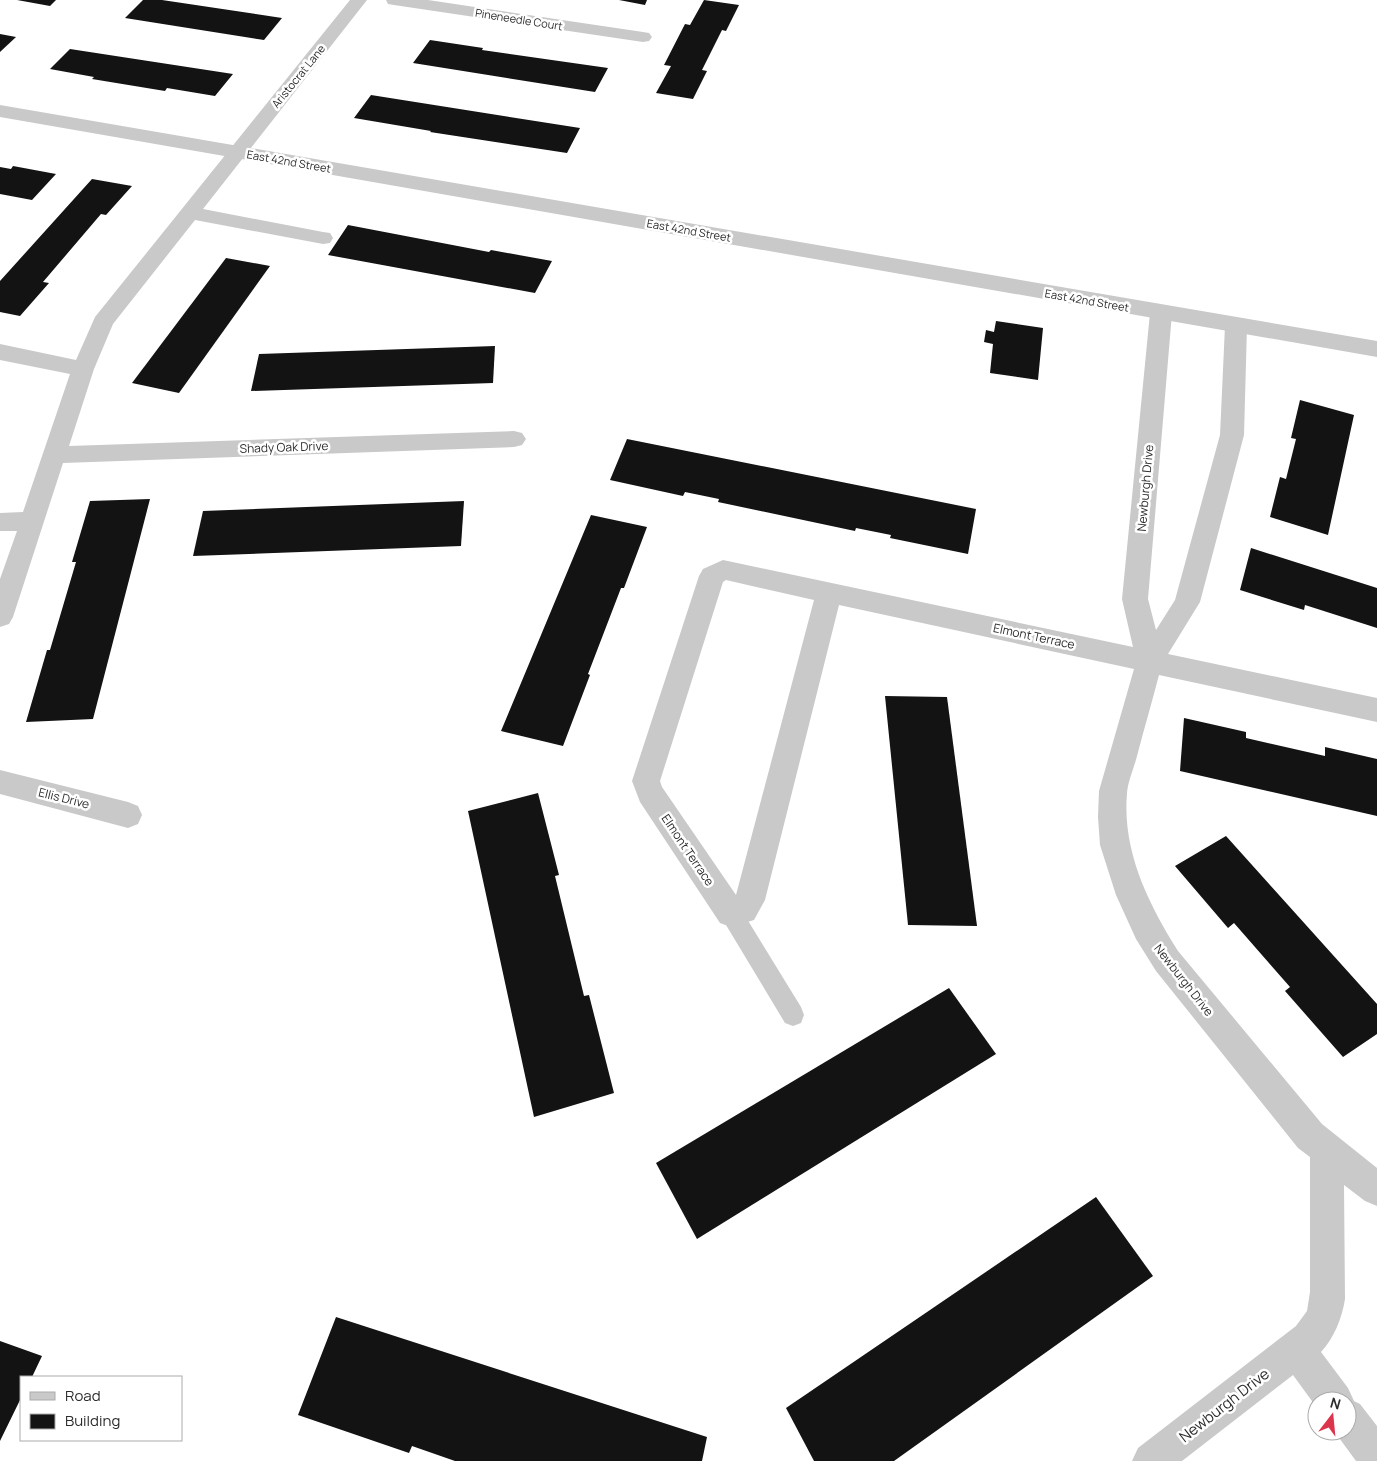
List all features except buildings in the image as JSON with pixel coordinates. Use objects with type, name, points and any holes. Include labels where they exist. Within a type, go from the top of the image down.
[{"type":"street","name":"Aristocrat Lane","points":[[83,369],[99,329],[108,314],[359,0]]},
{"type":"street","name":"Pineneedle Court","points":[[394,0],[643,37]]},
{"type":"street","name":"East 42nd Street","points":[[0,111],[1377,350]]},
{"type":"street","points":[[190,213],[323,238]]},
{"type":"street","name":"Newburgh Drive","points":[[1161,313],[1134,599],[1150,661],[1112,804],[1115,846],[1127,885],[1147,929],[1166,961],[1310,1136],[1377,1189]]},
{"type":"street","points":[[1236,326],[1232,435],[1187,602],[1150,661],[1377,710]]},
{"type":"street","points":[[0,617],[83,369],[1,352]]},
{"type":"street","name":"Shady Oak Drive","points":[[55,455],[514,440]]},
{"type":"street","points":[[0,522],[33,521]]},
{"type":"street","name":"Elmont Terrace","points":[[731,913],[650,793],[646,781],[712,576],[716,573],[723,570],[1150,661]]},
{"type":"street","points":[[731,913],[743,910],[750,900],[829,593]]},
{"type":"street","name":"Ellis Drive","points":[[0,782],[128,815]]},
{"type":"street","name":"Newburgh Drive","points":[[1151,1461],[1309,1339],[1318,1330],[1327,1304],[1327,1151]]},
{"type":"street","points":[[1296,1348],[1328,1391]]},
{"type":"street","points":[[1357,1431],[1377,1458]]},
{"type":"lane","points":[[731,913],[793,1015]]}]
